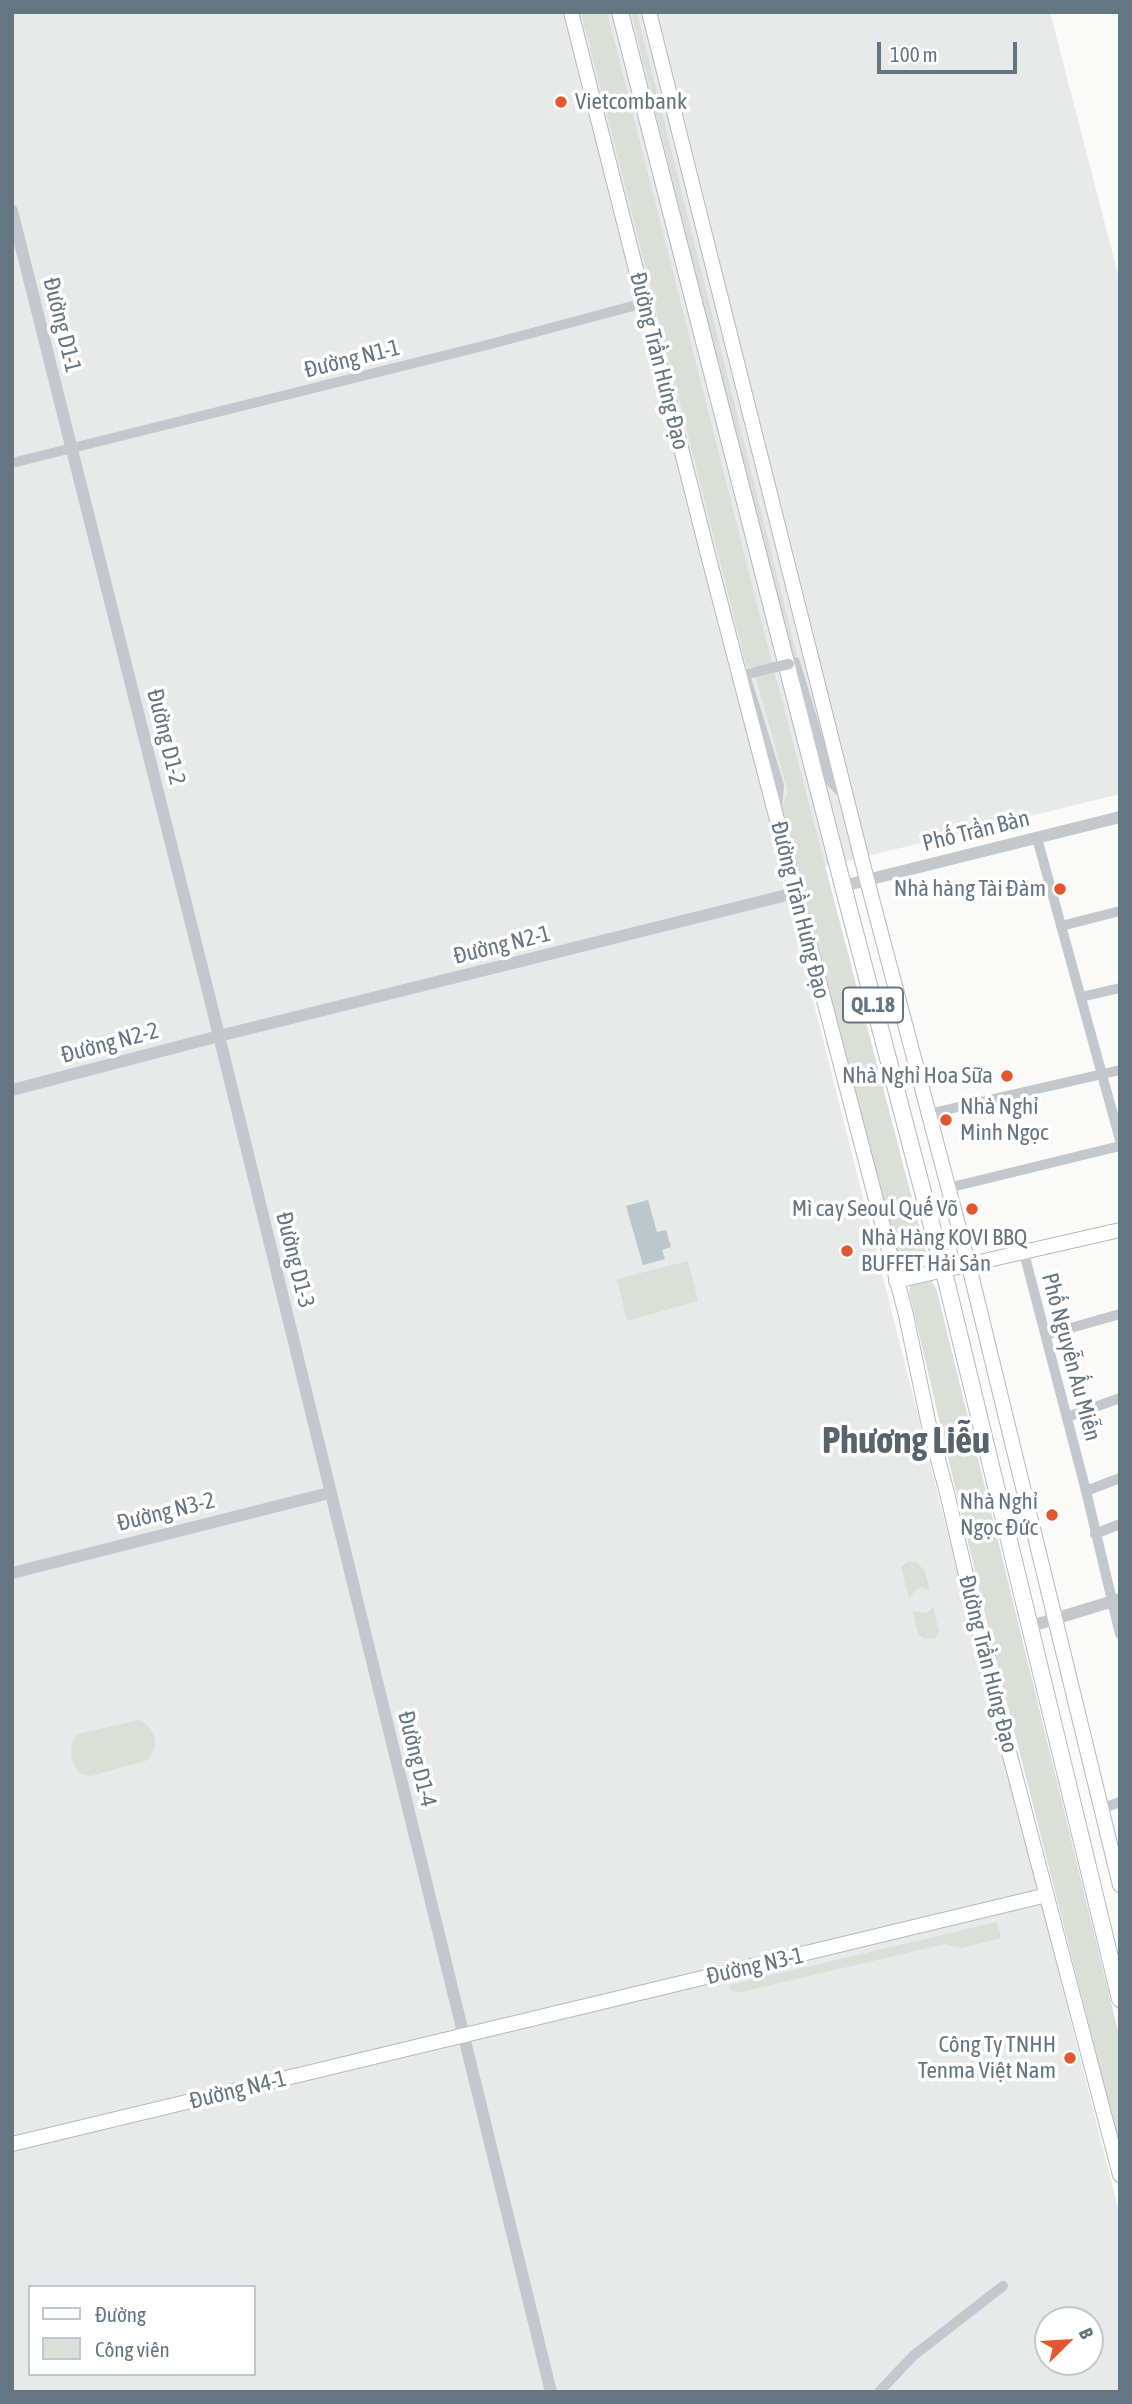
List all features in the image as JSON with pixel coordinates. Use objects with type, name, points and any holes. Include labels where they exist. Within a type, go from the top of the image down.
[{"type":"highway","name":"Đường Trần Hưng Đạo","points":[[620,12],[943,1270],[1120,1999]]},
{"type":"main road","name":"Đường Trần Hưng Đạo","points":[[571,12],[896,1281],[991,1683],[1120,2175]]},
{"type":"main road","points":[[649,12],[867,880],[969,1266],[1120,1885]]},
{"type":"main road","points":[[896,1281],[1120,1230]]},
{"type":"main road","name":"Đường N3-1","points":[[463,2036],[1047,1895]]},
{"type":"main road","name":"Đường N4-1","points":[[12,2144],[463,2036]]},
{"type":"street","name":"Đường D1-1","points":[[12,211],[70,449]]},
{"type":"street","name":"Đường N1-1","points":[[12,463],[487,345],[644,303]]},
{"type":"street","name":"Đường D1-2","points":[[70,449],[142,724],[219,1036]]},
{"type":"street","points":[[776,814],[779,785],[746,675],[795,662],[831,782],[848,799]]},
{"type":"street","name":"Phố Trần Bàn","points":[[843,886],[1120,817]]},
{"type":"street","points":[[1037,838],[1120,1140]]},
{"type":"street","name":"Đường N2-1","points":[[219,1036],[795,894]]},
{"type":"street","points":[[1061,926],[1120,911]]},
{"type":"street","points":[[1082,997],[1120,988]]},
{"type":"street","name":"Đường N2-2","points":[[12,1090],[219,1036]]},
{"type":"street","name":"Đường D1-3","points":[[219,1036],[330,1493]]},
{"type":"street","points":[[928,1114],[1120,1070]]},
{"type":"street","points":[[948,1188],[1120,1146]]},
{"type":"street","name":"Phố Nguyễn Ấu Miễn","points":[[1024,1253],[1095,1534],[1116,1601],[1120,1634]]},
{"type":"street","points":[[1046,1335],[1120,1314]]},
{"type":"street","points":[[1067,1417],[1120,1398]]},
{"type":"street","points":[[1086,1491],[1120,1478]]},
{"type":"street","name":"Đường N3-2","points":[[12,1573],[330,1493]]},
{"type":"street","name":"Đường D1-4","points":[[330,1493],[551,2392]]},
{"type":"street","points":[[1095,1534],[1120,1524]]},
{"type":"street","points":[[1028,1627],[1116,1601]]},
{"type":"street","points":[[1101,1809],[1120,1802]]},
{"type":"street","points":[[879,2392],[913,2356],[1003,2286]]},
{"type":"shaded area","points":[[12,12],[1050,12],[1120,282],[1120,794],[782,877],[1120,2216],[1120,2392],[12,2392]]},
{"type":"shaded area","points":[[648,1200],[657,1232],[666,1230],[671,1247],[662,1250],[665,1259],[643,1265],[626,1206]]},
{"type":"green space","points":[[581,12],[607,12],[762,624],[927,1256],[915,1264],[902,1264],[899,1260],[782,807],[788,792],[753,667],[747,668]]},
{"type":"green space","points":[[631,12],[637,12],[797,656],[790,657]]},
{"type":"green space","points":[[688,1261],[698,1301],[627,1321],[617,1279]]},
{"type":"green space","points":[[932,1281],[937,1291],[1120,2039],[1120,2147],[992,1644],[909,1292],[910,1286]]},
{"type":"green space","points":[[909,1561],[917,1562],[925,1572],[930,1591],[921,1587],[909,1598],[901,1567]]},
{"type":"green space","points":[[933,1607],[939,1632],[935,1638],[925,1639],[918,1634],[913,1611],[927,1613]]},
{"type":"green space","points":[[139,1720],[149,1728],[154,1738],[154,1749],[148,1760],[91,1776],[84,1775],[75,1766],[71,1753],[78,1734]]},
{"type":"green space","points":[[997,1922],[1001,1938],[962,1948],[945,1944],[741,1992],[730,1989],[730,1985]]},
{"type":"place","name":"Vietcombank","points":[[561,102]]},
{"type":"place","name":"Nhà hàng Tài Đàm","points":[[1060,889]]},
{"type":"place","name":"Nhà Nghỉ Hoa Sữa","points":[[1007,1076]]},
{"type":"place","name":"Nhà Nghỉ Minh Ngọc","points":[[946,1120]]},
{"type":"place","name":"Mì cay Seoul Quế Võ","points":[[972,1209]]},
{"type":"place","name":"Nhà Hàng KOVI BBQ BUFFET Hải Sản","points":[[847,1251]]},
{"type":"place","name":"Nhà Nghỉ Ngọc Đức","points":[[1052,1515]]},
{"type":"place","name":"Công Ty TNHH Tenma Việt Nam","points":[[1070,2058]]},
{"type":"district","name":"Phương Liễu","points":[[906,1441]]}]
